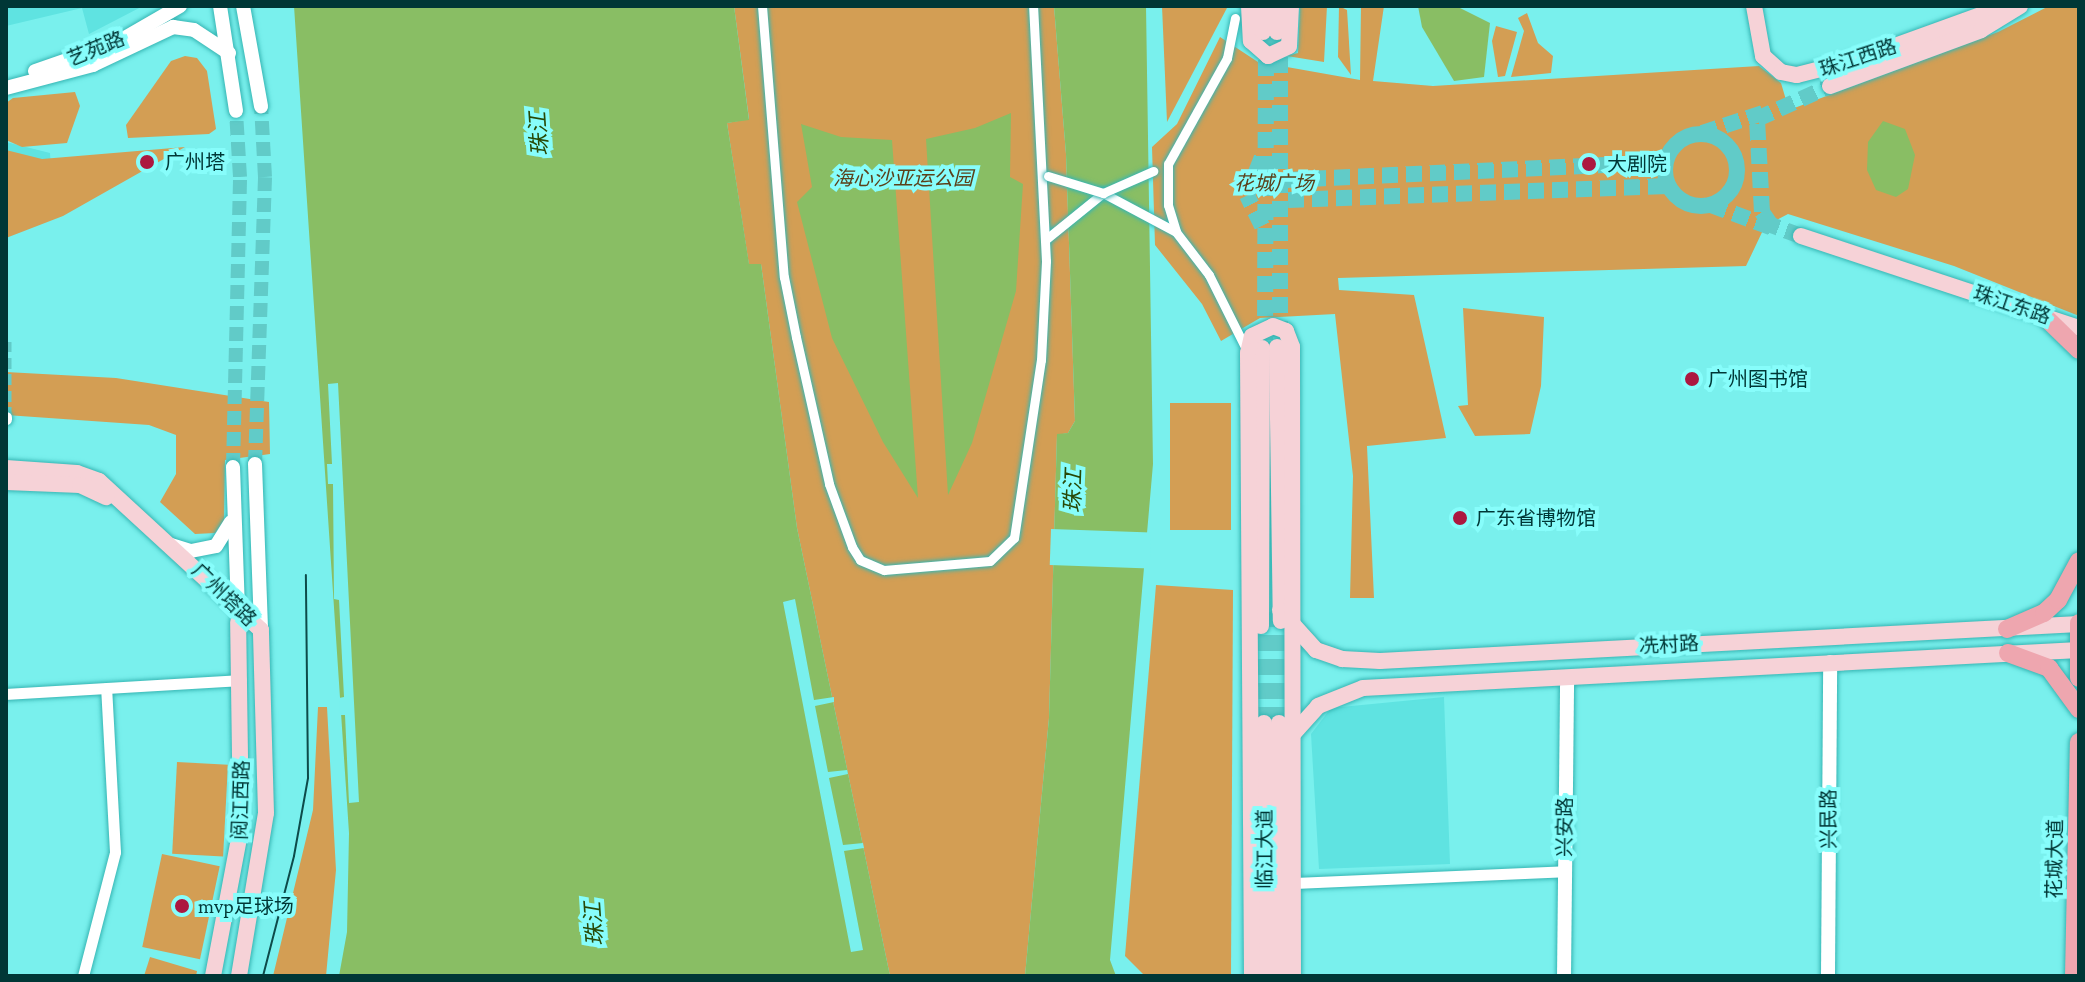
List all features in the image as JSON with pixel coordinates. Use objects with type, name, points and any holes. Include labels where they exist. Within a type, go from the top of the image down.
[{"type":"main road","points":[[1249,6],[1251,41],[1268,56],[1289,46],[1291,6]]},
{"type":"main road","points":[[1263,6],[1270,32],[1277,6]]},
{"type":"main road","name":"珠江西路","points":[[1754,6],[1763,56],[1781,72],[1797,75],[1856,60],[2005,6]]},
{"type":"main road","points":[[1830,86],[1981,30],[2020,6]]},
{"type":"main road","name":"珠江东路","points":[[1801,236],[2079,328]]},
{"type":"main road","points":[[2043,315],[2079,350]]},
{"type":"main road","points":[[1293,693],[1280,610],[1262,350],[1252,336],[1264,328],[1281,328],[1289,337],[1294,733],[1293,976]]},
{"type":"main road","points":[[1252,976],[1265,722],[1262,350]]},
{"type":"main road","name":"广州塔路","points":[[6,468],[90,476],[122,497],[238,614]]},
{"type":"main road","name":"广州塔路","points":[[6,482],[80,485],[102,494],[238,614],[261,630]]},
{"type":"main road","points":[[2079,561],[2058,600],[2044,613],[2007,629],[2012,642],[2008,653],[2049,668],[2079,709]]},
{"type":"main road","name":"冼村路","points":[[1280,610],[1292,627],[1316,650],[1358,661],[2079,624]]},
{"type":"main road","points":[[2079,612],[2079,678]]},
{"type":"main road","name":"阅江西路","points":[[213,976],[241,828],[238,614]]},
{"type":"main road","name":"阅江西路","points":[[239,976],[266,813],[261,630]]},
{"type":"main road","name":"冼村路","points":[[1294,733],[1318,706],[1360,689],[2079,650]]},
{"type":"main road","points":[[1358,661],[1349,674],[1360,689]]},
{"type":"main road","name":"临江大道","points":[[1265,722],[1265,976]]},
{"type":"main road","name":"临江大道","points":[[1265,722],[1279,976]]},
{"type":"main road","name":"花城大道","points":[[2074,976],[2079,742]]},
{"type":"street","name":"艺苑路","points":[[6,78],[94,52],[180,6]]},
{"type":"street","points":[[220,6],[236,111]]},
{"type":"street","points":[[243,6],[261,106]]},
{"type":"street","points":[[762,6],[784,277],[829,484],[852,547],[874,569],[990,561],[1014,538],[1041,360],[1049,238],[1033,6]]},
{"type":"street","points":[[1235,18],[1227,58],[1168,164],[1168,205],[1176,232],[1262,350]]},
{"type":"street","name":"艺苑路","points":[[6,88],[93,65],[173,27],[194,30],[229,53]]},
{"type":"street","points":[[1049,238],[1103,193],[1168,164]]},
{"type":"street","points":[[1044,176],[1103,193],[1176,232]]},
{"type":"street","points":[[255,464],[261,630]]},
{"type":"street","points":[[233,467],[238,614]]},
{"type":"street","points":[[171,545],[191,551],[216,546],[225,539],[234,510]]},
{"type":"street","name":"兴民路","points":[[1828,976],[1830,662]]},
{"type":"street","name":"兴安路","points":[[1564,976],[1567,678]]},
{"type":"street","points":[[6,694],[241,680]]},
{"type":"street","points":[[83,976],[115,852],[106,688]]},
{"type":"street","points":[[1294,883],[1565,871]]},
{"type":"shaded area","points":[[6,6],[143,6],[89,34],[82,8],[6,26]]},
{"type":"shaded area","points":[[6,142],[50,153],[52,182],[6,185]]},
{"type":"shaded area","points":[[1444,697],[1450,864],[1319,869],[1311,734],[1331,708]]},
{"type":"green space","name":"海心沙亚运公园","points":[[734,6],[1054,6],[1066,154],[1075,421],[1068,433],[1057,435],[1049,718],[1025,976],[890,976],[797,528],[761,264],[749,265],[727,123],[749,119]]},
{"type":"green space","points":[[1162,6],[1228,6],[1167,122]]},
{"type":"green space","points":[[1300,6],[1327,6],[1324,62],[1287,56],[1298,53]]},
{"type":"green space","points":[[1339,6],[1347,10],[1351,75],[1338,57]]},
{"type":"green space","name":"花城广场","points":[[1361,6],[1384,6],[1373,81],[1433,86],[1759,66],[1781,83],[1789,110],[1998,32],[2049,6],[2079,6],[2079,316],[1954,266],[1788,214],[1765,226],[1746,266],[1338,278],[1339,290],[1414,295],[1446,438],[1367,446],[1374,598],[1350,598],[1353,476],[1335,314],[1260,318],[1221,341],[1202,304],[1155,245],[1152,147],[1177,124],[1220,37],[1258,62],[1360,80]]},
{"type":"green space","points":[[1527,13],[1538,43],[1553,56],[1551,73],[1511,77],[1524,31],[1518,18]]},
{"type":"green space","points":[[1496,26],[1517,32],[1505,76],[1498,77],[1492,41]]},
{"type":"green space","points":[[185,56],[197,58],[207,71],[216,129],[209,134],[128,138],[126,125],[171,61]]},
{"type":"green space","points":[[75,92],[80,106],[67,143],[22,147],[6,140],[6,103],[13,98]]},
{"type":"green space","points":[[185,147],[63,216],[6,238],[6,150],[42,159]]},
{"type":"green space","points":[[1463,308],[1544,317],[1541,386],[1530,434],[1475,436],[1458,406],[1468,405]]},
{"type":"green space","points":[[6,372],[116,378],[269,402],[270,454],[225,460],[224,520],[215,533],[195,534],[160,502],[176,474],[176,435],[149,425],[6,415]]},
{"type":"green space","points":[[1170,403],[1231,403],[1231,530],[1170,530]]},
{"type":"green space","points":[[1156,585],[1233,590],[1231,976],[1145,976],[1125,956]]},
{"type":"green space","points":[[318,707],[327,707],[336,870],[326,976],[273,976],[313,810]]},
{"type":"green space","name":"mvp足球场","points":[[177,762],[228,765],[223,857],[172,854]]},
{"type":"green space","name":"mvp足球场","points":[[162,854],[220,866],[200,959],[142,947]]},
{"type":"green space","points":[[150,957],[197,971],[196,976],[144,976]]},
{"type":"water","name":"珠江","points":[[294,6],[734,6],[749,120],[727,123],[749,264],[761,264],[797,528],[890,976],[339,976],[347,932],[349,833]]},
{"type":"water","name":"珠江","points":[[1054,6],[1146,6],[1153,464],[1110,960],[1116,976],[1025,976],[1049,718],[1057,434],[1068,433],[1075,421],[1066,154]]},
{"type":"water","points":[[1418,6],[1456,6],[1490,23],[1484,77],[1454,81],[1422,27]]},
{"type":"water","points":[[1011,113],[1010,177],[1023,184],[1016,291],[972,443],[948,495],[926,139],[975,128]]},
{"type":"water","points":[[1883,121],[1905,129],[1915,155],[1908,189],[1896,197],[1876,190],[1867,170],[1868,142]]},
{"type":"water","points":[[801,124],[841,137],[892,140],[918,498],[883,442],[832,338],[797,202],[812,187]]},
{"type":"pier","points":[[338,383],[359,802],[349,803],[345,715],[340,715],[339,698],[344,697],[339,600],[334,599],[333,484],[328,484],[327,464],[332,464],[328,384]]},
{"type":"pier","points":[[1051,529],[1151,532],[1150,568],[1050,565]]},
{"type":"pier","points":[[795,599],[814,700],[834,697],[834,702],[815,706],[828,772],[847,770],[848,774],[829,778],[843,845],[863,843],[864,848],[844,851],[863,950],[851,952],[783,602]]},
{"type":"tunnel","points":[[1265,340],[1266,20]]},
{"type":"tunnel","points":[[1280,40],[1280,361]]},
{"type":"tunnel","points":[[1801,236],[1771,225],[1762,212],[1757,119],[1830,86]]},
{"type":"tunnel","points":[[255,464],[265,177],[261,106]]},
{"type":"tunnel","points":[[233,467],[240,177],[236,111]]},
{"type":"tunnel","points":[[1702,133],[1763,113]]},
{"type":"tunnel","points":[[1694,134],[1708,134],[1727,144],[1737,163],[1737,170],[1737,177],[1727,196],[1708,206],[1694,206],[1675,196],[1665,177],[1665,163],[1675,144],[1694,134]]},
{"type":"tunnel","points":[[1262,157],[1247,195],[1262,226]]},
{"type":"tunnel","points":[[1286,180],[1665,162]]},
{"type":"tunnel","points":[[1288,200],[1668,186]]},
{"type":"tunnel","points":[[1711,205],[1773,228]]},
{"type":"tunnel","points":[[6,341],[6,417]]},
{"type":"tunnel","points":[[1279,608],[1279,723]]},
{"type":"tunnel","points":[[1264,612],[1264,723]]},
{"type":"tram line","points":[[263,976],[294,856],[308,778],[306,575]]},
{"type":"place","name":"广州塔","points":[[147,162]]},
{"type":"place","name":"大剧院","points":[[1589,164]]},
{"type":"place","name":"广州图书馆","points":[[1692,379]]},
{"type":"place","name":"广东省博物馆","points":[[1460,518]]},
{"type":"place","name":"mvp足球场","points":[[182,906]]}]
